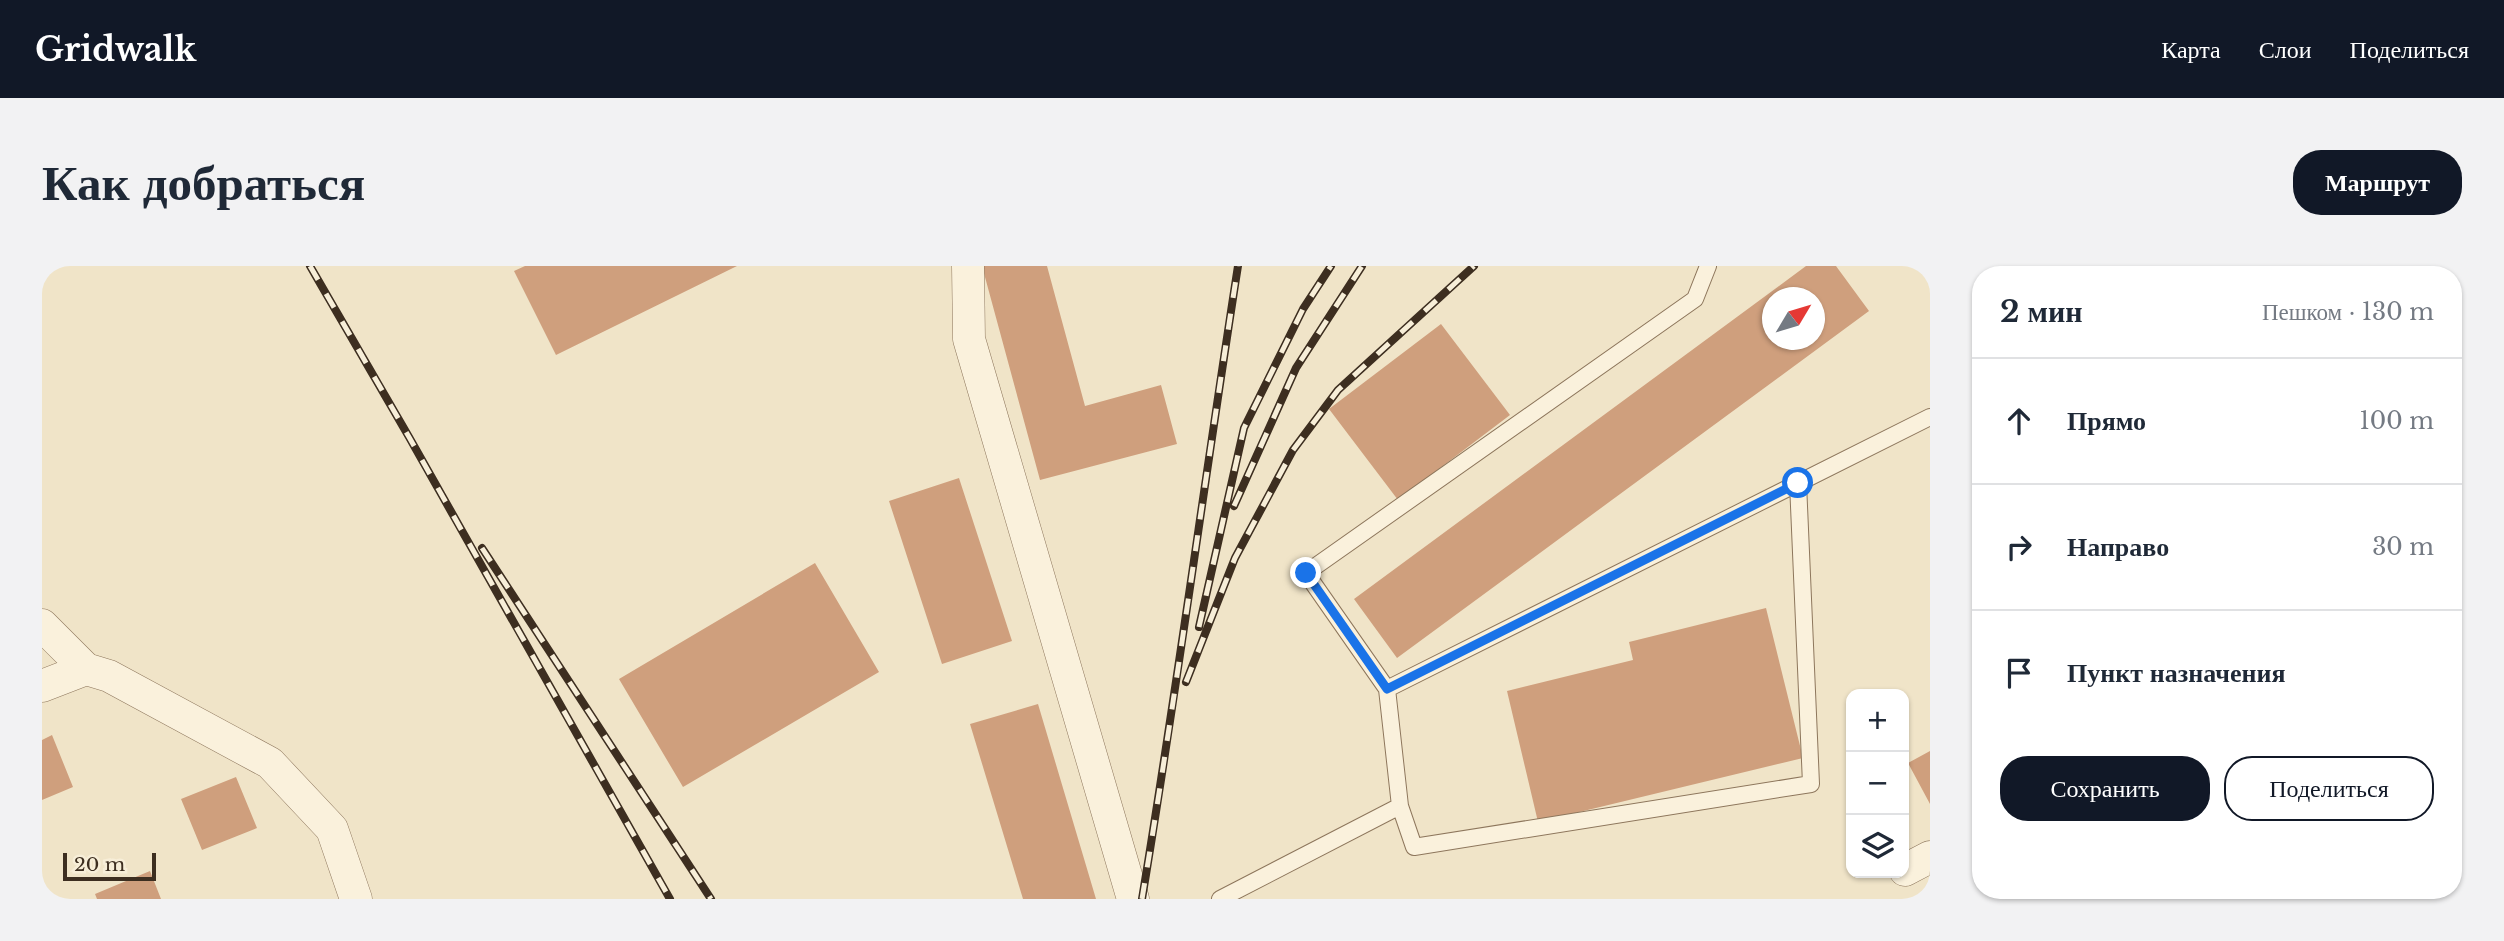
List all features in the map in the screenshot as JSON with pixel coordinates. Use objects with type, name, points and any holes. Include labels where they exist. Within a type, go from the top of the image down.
[{"type":"street","points":[[968,266],[970,339],[1133,899]]},
{"type":"street","points":[[42,625],[86,669],[109,676],[270,763],[332,829],[355,899]]},
{"type":"street","points":[[42,686],[86,669]]},
{"type":"lane","points":[[1708,266],[1695,299],[1306,573],[1387,689],[1400,806],[1414,846],[1811,784],[1798,483]]},
{"type":"lane","points":[[1387,689],[1930,417]]},
{"type":"lane","points":[[1220,899],[1400,806]]},
{"type":"building","points":[[525,266],[737,266],[556,355],[514,271]]},
{"type":"building","points":[[982,266],[1047,266],[1085,406],[1161,385],[1177,444],[1040,480]]},
{"type":"building","points":[[1806,266],[1836,266],[1869,311],[1825,343],[1825,287],[1777,287]]},
{"type":"building","points":[[1762,298],[1762,350],[1816,350],[1397,658],[1354,599]]},
{"type":"building","points":[[1441,324],[1510,415],[1398,500],[1329,409]]},
{"type":"building","points":[[959,478],[1012,641],[942,664],[889,501]]},
{"type":"building","points":[[815,563],[879,672],[683,787],[619,679]]},
{"type":"building","points":[[1766,608],[1803,758],[1538,822],[1507,691],[1633,660],[1629,642]]},
{"type":"building","points":[[1038,704],[1096,899],[1023,899],[970,724]]},
{"type":"building","points":[[52,735],[73,787],[42,800],[42,740]]},
{"type":"building","points":[[1930,751],[1930,804],[1909,765]]},
{"type":"building","points":[[236,777],[257,828],[202,850],[181,799]]},
{"type":"building","points":[[150,871],[161,899],[97,899],[95,894]]},
{"type":"railway","points":[[310,266],[670,899]]},
{"type":"railway","points":[[1142,899],[1238,266]]},
{"type":"railway","points":[[1199,627],[1244,428],[1303,309],[1331,266]]},
{"type":"railway","points":[[1234,506],[1296,368],[1362,266]]},
{"type":"railway","points":[[1186,682],[1235,558],[1293,450],[1338,390],[1474,266]]},
{"type":"railway","points":[[482,548],[711,899]]},
{"type":"route","points":[[1306,573],[1387,689],[1798,483]]}]
